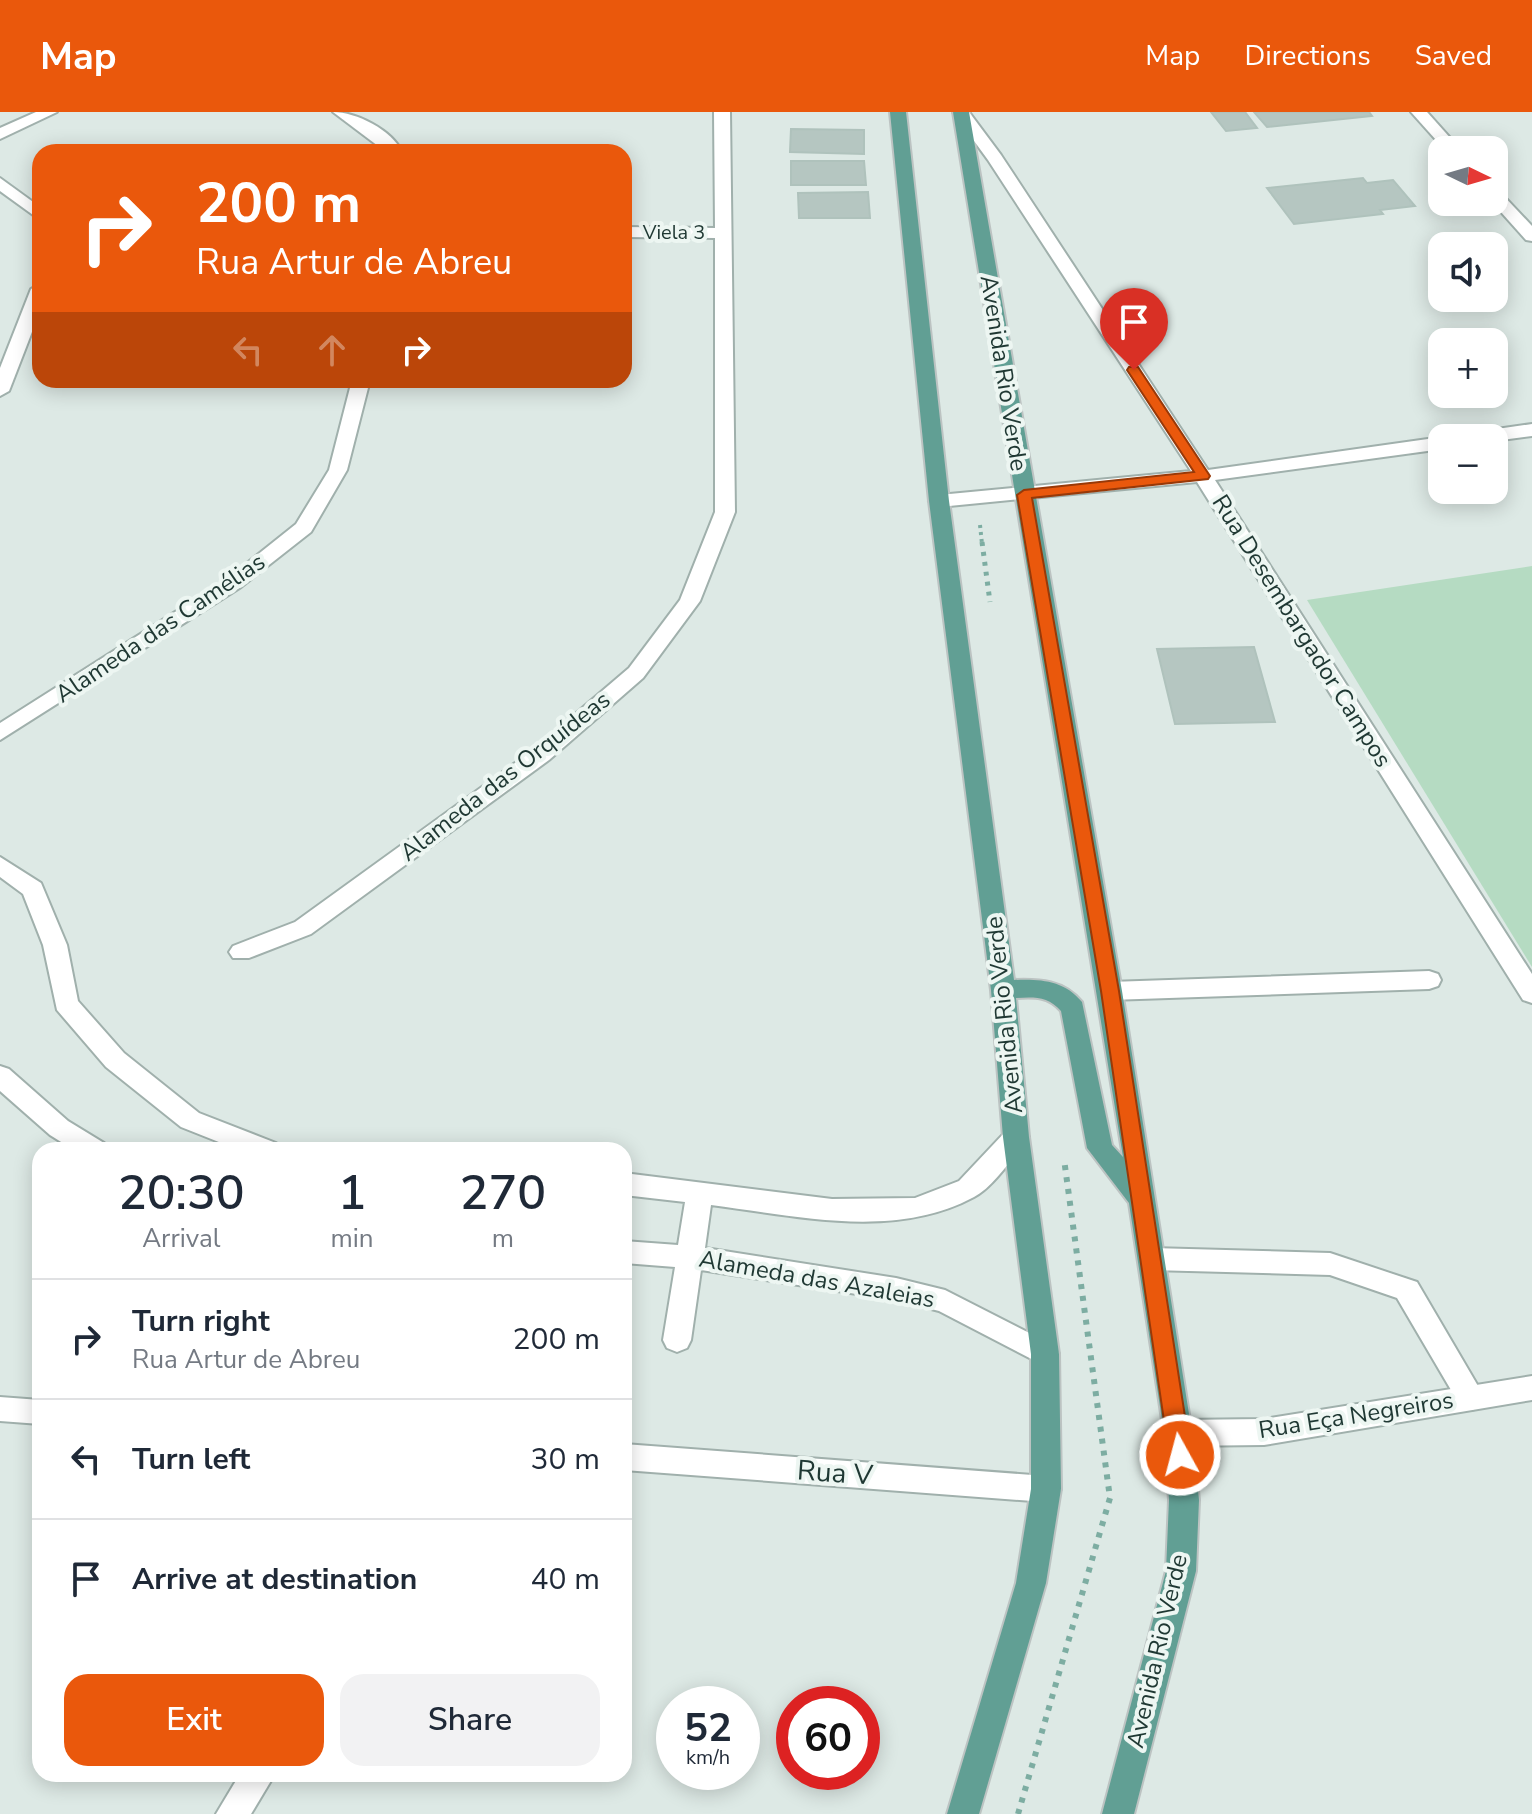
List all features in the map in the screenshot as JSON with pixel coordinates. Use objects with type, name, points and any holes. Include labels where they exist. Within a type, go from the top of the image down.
[{"type":"main road","name":"Avenida Rio Verde","points":[[898,112],[939,501],[1003,990],[1016,1137],[1045,1354],[1046,1489],[1031,1583],[963,1814]]},
{"type":"main road","name":"Avenida Rio Verde","points":[[961,112],[1110,991],[1178,1433],[1184,1500],[1181,1571],[1118,1814]]},
{"type":"main road","points":[[1003,990],[1053,989],[1064,995],[1073,1008],[1100,1148],[1141,1199]]},
{"type":"street","points":[[0,134],[49,112]]},
{"type":"street","points":[[341,112],[389,144]]},
{"type":"street","name":"Alameda das Orquídeas","points":[[241,952],[303,928],[541,755],[636,673],[690,601],[725,512],[722,112]]},
{"type":"street","name":"Rua Desembargador Campos","points":[[961,112],[995,158],[1203,476],[1532,994]]},
{"type":"street","points":[[1419,112],[1440,136]]},
{"type":"street","points":[[0,183],[32,209]]},
{"type":"street","points":[[1508,210],[1532,236]]},
{"type":"street","name":"Viela 3","points":[[632,232],[725,233]]},
{"type":"street","points":[[0,391],[32,309]]},
{"type":"street","name":"Alameda das Camélias","points":[[0,733],[234,583],[304,528],[338,470],[359,388]]},
{"type":"street","points":[[1508,433],[1532,430]]},
{"type":"street","points":[[939,501],[1203,476],[1428,445]]},
{"type":"street","points":[[0,865],[33,889],[55,945],[66,1004],[115,1060],[190,1120],[244,1142]]},
{"type":"street","points":[[1110,991],[1429,980]]},
{"type":"street","points":[[0,1076],[59,1128],[82,1142]]},
{"type":"street","points":[[632,1185],[832,1210],[917,1209],[968,1188],[1016,1137]]},
{"type":"street","points":[[677,1340],[700,1191]]},
{"type":"street","name":"Alameda das Azaleias","points":[[632,1253],[689,1257],[896,1289],[945,1301],[1045,1354]]},
{"type":"street","points":[[1152,1259],[1330,1264],[1407,1290],[1471,1398]]},
{"type":"street","name":"Rua Eça Negreiros","points":[[1178,1433],[1264,1432],[1532,1388]]},
{"type":"street","points":[[0,1409],[32,1411]]},
{"type":"street","name":"Rua V","points":[[632,1458],[1046,1489]]},
{"type":"street","points":[[232,1814],[254,1782]]},
{"type":"green space","points":[[1532,566],[1532,967],[1307,600]]},
{"type":"building","points":[[1211,112],[1245,112],[1257,128],[1226,131]]},
{"type":"building","points":[[1254,112],[1369,112],[1372,116],[1267,127]]},
{"type":"building","points":[[791,129],[864,130],[864,154],[790,152]]},
{"type":"building","points":[[791,161],[864,161],[866,185],[791,185]]},
{"type":"building","points":[[1363,178],[1367,183],[1393,180],[1415,206],[1380,210],[1383,214],[1294,224],[1267,188]]},
{"type":"building","points":[[868,192],[870,218],[799,218],[798,193]]},
{"type":"building","points":[[1254,647],[1275,722],[1175,724],[1157,649]]},
{"type":"route","points":[[1134,370],[1203,476],[1024,495],[1110,991],[1180,1455]]}]
